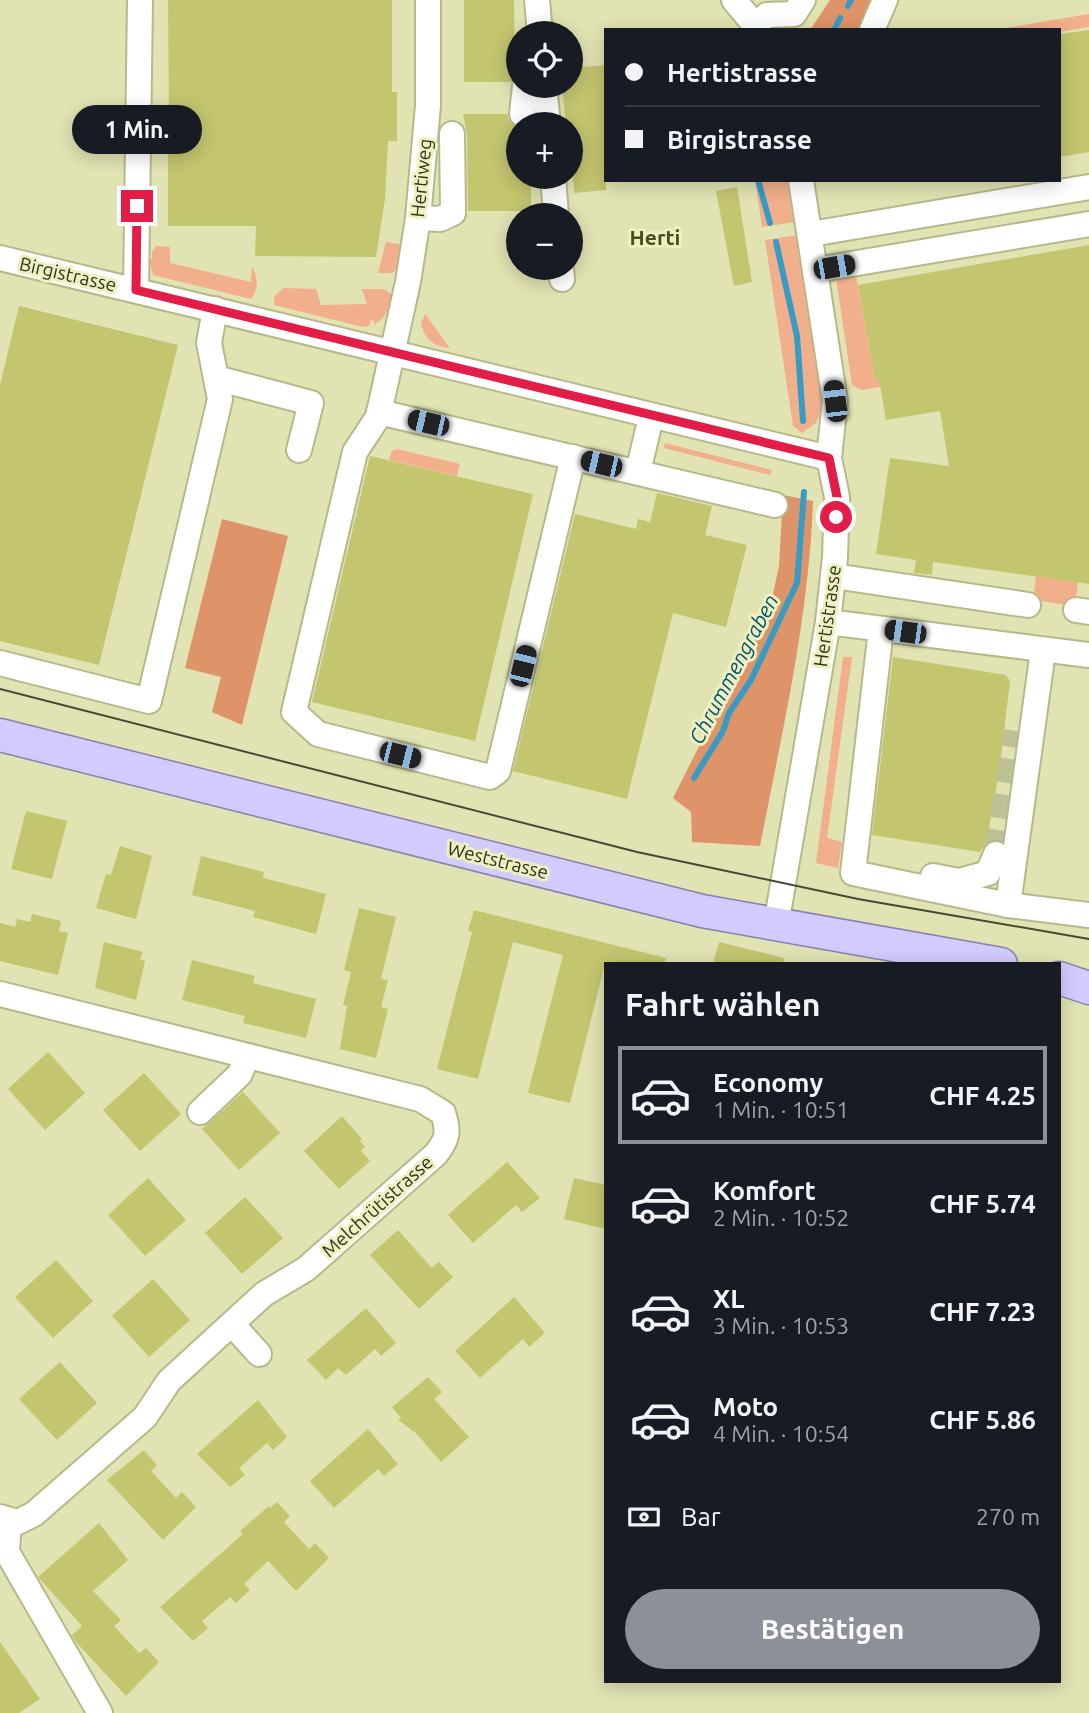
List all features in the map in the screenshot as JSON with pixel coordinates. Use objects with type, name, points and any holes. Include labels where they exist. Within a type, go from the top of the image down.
[{"type":"main road","name":"Weststrasse","points":[[1,741],[621,891],[776,925],[989,962]]},
{"type":"main road","points":[[1061,979],[1089,988]]},
{"type":"street","name":"Birgistrasse","points":[[136,290],[139,0]]},
{"type":"street","name":"Hertiweg","points":[[428,0],[428,105],[418,218],[393,354],[379,412],[355,452],[294,712],[318,734],[491,777],[498,771],[573,457]]},
{"type":"street","points":[[734,0],[762,18],[794,14],[803,0]]},
{"type":"street","points":[[873,28],[885,0]]},
{"type":"street","points":[[418,218],[440,219],[453,213],[452,134]]},
{"type":"street","name":"Hertistrasse","points":[[776,925],[828,622],[834,576],[837,497],[829,458],[835,401],[801,182]]},
{"type":"street","points":[[810,234],[1089,187]]},
{"type":"street","points":[[816,270],[1089,224]]},
{"type":"street","name":"Birgistrasse","points":[[0,258],[829,458]]},
{"type":"street","points":[[0,663],[149,701],[220,399],[209,343],[215,309]]},
{"type":"street","points":[[216,378],[311,402],[299,450]]},
{"type":"street","points":[[379,412],[775,505]]},
{"type":"street","points":[[638,472],[651,417]]},
{"type":"street","points":[[834,576],[1027,605]]},
{"type":"street","points":[[828,622],[1089,655]]},
{"type":"street","points":[[881,629],[853,873],[1008,905],[1089,915]]},
{"type":"street","points":[[1016,731],[1035,650]]},
{"type":"street","points":[[1008,905],[1035,650]]},
{"type":"street","points":[[857,846],[875,863],[959,881],[988,873],[996,854]]},
{"type":"street","name":"Melchrütistrasse","points":[[0,994],[420,1099],[443,1113],[449,1130],[446,1141],[426,1163],[306,1269],[264,1294],[169,1381],[145,1418],[34,1514],[18,1522],[2,1519]]},
{"type":"street","points":[[200,1112],[240,1074],[247,1056]]},
{"type":"street","points":[[232,1324],[259,1354]]},
{"type":"street","points":[[2,1519],[7,1552],[100,1713]]},
{"type":"shaded area","points":[[830,0],[878,0],[864,28],[811,28]]},
{"type":"shaded area","points":[[1089,14],[1089,27],[1061,32],[1061,28],[1006,28]]},
{"type":"shaded area","points":[[755,182],[788,182],[795,222],[762,227]]},
{"type":"shaded area","points":[[798,235],[823,404],[816,423],[802,433],[793,426],[765,240]]},
{"type":"shaded area","points":[[386,242],[406,245],[399,268],[392,273],[378,273]]},
{"type":"shaded area","points":[[156,246],[170,247],[170,263],[251,282],[252,267],[257,283],[254,295],[251,299],[153,275],[149,259],[152,259]]},
{"type":"shaded area","points":[[855,270],[875,380],[883,379],[884,386],[862,390],[852,385],[836,278]]},
{"type":"shaded area","points":[[283,288],[316,289],[321,305],[367,304],[362,289],[384,289],[391,294],[394,308],[389,308],[383,318],[374,325],[371,320],[369,326],[363,327],[274,305],[274,297]]},
{"type":"shaded area","points":[[425,314],[450,348],[434,344],[427,338],[421,323]]},
{"type":"shaded area","points":[[665,443],[772,470],[770,475],[664,448]]},
{"type":"shaded area","points":[[397,449],[460,464],[457,476],[389,460],[392,451]]},
{"type":"shaded area","points":[[783,495],[813,501],[800,632],[760,846],[692,842],[691,812],[673,798],[771,603],[779,566]]},
{"type":"shaded area","points":[[222,519],[288,536],[242,725],[212,712],[221,677],[185,668]]},
{"type":"shaded area","points":[[1036,576],[1078,582],[1075,606],[1033,600]]},
{"type":"shaded area","points":[[843,657],[852,657],[827,838],[842,842],[838,868],[816,863]]},
{"type":"building","points":[[168,0],[392,0],[392,92],[397,92],[397,141],[388,141],[385,199],[376,257],[255,256],[256,226],[168,226],[168,143],[164,143],[164,122],[169,121]]},
{"type":"building","points":[[464,0],[514,0],[514,21],[506,21],[506,82],[464,82]]},
{"type":"building","points":[[1089,30],[1089,152],[1061,157],[1061,34]]},
{"type":"building","points":[[604,65],[606,190],[574,193],[574,189],[583,189],[583,112],[565,112],[563,98],[583,98],[583,67]]},
{"type":"building","points":[[463,114],[506,114],[506,189],[531,189],[531,203],[506,203],[506,211],[468,211],[467,134]]},
{"type":"building","points":[[737,187],[752,282],[734,286],[716,191]]},
{"type":"building","points":[[1089,245],[1089,584],[933,562],[932,575],[914,573],[916,560],[876,554],[890,458],[949,466],[940,411],[886,420],[879,380],[875,380],[858,285]]},
{"type":"building","points":[[19,306],[178,345],[99,665],[0,641],[0,385]]},
{"type":"building","points":[[370,456],[533,494],[475,741],[312,702]]},
{"type":"building","points":[[657,493],[712,506],[705,535],[747,545],[726,627],[673,613],[627,799],[513,771],[575,514],[636,529],[638,519],[650,522]]},
{"type":"building","points":[[893,657],[1006,675],[1010,681],[999,774],[986,843],[980,852],[872,835]]},
{"type":"building","points":[[26,811],[67,821],[52,879],[11,869]]},
{"type":"building","points":[[120,846],[152,856],[136,919],[96,908],[106,874],[111,875]]},
{"type":"building","points":[[201,856],[264,872],[263,878],[326,894],[316,934],[253,917],[255,911],[192,895]]},
{"type":"building","points":[[359,908],[396,917],[381,979],[388,980],[381,1007],[388,1009],[376,1058],[340,1049],[347,1006],[343,1005],[351,972],[344,970]]},
{"type":"building","points":[[474,910],[666,958],[665,962],[604,962],[570,1103],[528,1093],[563,955],[513,942],[478,1079],[437,1069],[472,932],[468,931]]},
{"type":"building","points":[[32,914],[61,921],[59,931],[68,933],[58,975],[0,961],[0,923],[15,927],[17,919],[30,922]]},
{"type":"building","points":[[104,942],[143,952],[140,959],[145,961],[136,1000],[95,988]]},
{"type":"building","points":[[719,942],[784,958],[783,962],[714,962]]},
{"type":"building","points":[[192,960],[255,976],[253,983],[316,999],[306,1038],[243,1023],[245,1016],[182,1000]]},
{"type":"building","points":[[48,1052],[85,1093],[45,1130],[8,1089]]},
{"type":"building","points":[[144,1073],[181,1114],[140,1151],[103,1110]]},
{"type":"building","points":[[243,1092],[280,1133],[239,1170],[202,1129]]},
{"type":"building","points":[[342,1116],[362,1139],[360,1141],[365,1147],[361,1151],[370,1161],[339,1189],[304,1151]]},
{"type":"building","points":[[507,1162],[540,1198],[522,1212],[516,1205],[473,1243],[448,1215]]},
{"type":"building","points":[[148,1178],[186,1220],[145,1256],[108,1215]]},
{"type":"building","points":[[574,1178],[604,1185],[604,1229],[564,1219]]},
{"type":"building","points":[[245,1197],[283,1238],[242,1274],[205,1233]]},
{"type":"building","points":[[398,1230],[432,1268],[439,1262],[453,1277],[419,1309],[370,1255]]},
{"type":"building","points":[[56,1260],[93,1301],[53,1338],[15,1297]]},
{"type":"building","points":[[153,1279],[190,1320],[149,1357],[112,1316]]},
{"type":"building","points":[[514,1297],[545,1333],[529,1347],[523,1339],[480,1378],[455,1351]]},
{"type":"building","points":[[366,1308],[396,1343],[381,1356],[375,1349],[346,1375],[338,1368],[326,1380],[307,1360]]},
{"type":"building","points":[[60,1362],[97,1403],[57,1440],[19,1399]]},
{"type":"building","points":[[428,1377],[442,1392],[434,1399],[469,1437],[441,1462],[416,1433],[398,1420],[401,1418],[392,1407]]},
{"type":"building","points":[[258,1400],[287,1437],[273,1450],[267,1443],[239,1468],[245,1475],[230,1487],[197,1454]]},
{"type":"building","points":[[368,1429],[398,1464],[384,1476],[378,1469],[334,1508],[310,1481]]},
{"type":"building","points":[[144,1450],[157,1465],[151,1471],[176,1498],[182,1492],[196,1507],[163,1540],[107,1480]]},
{"type":"building","points":[[277,1502],[290,1516],[284,1522],[309,1549],[315,1543],[329,1558],[296,1591],[268,1561],[244,1584],[250,1590],[236,1603],[230,1597],[202,1621],[208,1628],[193,1641],[160,1607],[243,1534],[240,1531]]},
{"type":"building","points":[[99,1523],[128,1560],[93,1591],[121,1620],[114,1626],[139,1653],[146,1648],[159,1662],[126,1696],[76,1642],[72,1635],[82,1626],[38,1577]]},
{"type":"building","points":[[0,1642],[40,1699],[19,1713],[0,1713]]},
{"type":"waterway","name":"Chrummengraben","points":[[848,6],[851,0]]},
{"type":"waterway","name":"Chrummengraben","points":[[835,28],[840,18]]},
{"type":"waterway","name":"Chrummengraben","points":[[759,182],[770,223]]},
{"type":"waterway","name":"Chrummengraben","points":[[776,242],[797,336],[803,421]]},
{"type":"waterway","name":"Chrummengraben","points":[[694,778],[723,731],[729,713],[751,680],[797,583],[804,492]]},
{"type":"tunnel","points":[[996,854],[1016,731]]},
{"type":"tram line","points":[[0,689],[637,852],[858,899],[1089,939]]},
{"type":"district","name":"Herti","points":[[655,237]]},
{"type":"route","points":[[137,206],[136,290],[789,451],[829,458],[837,497],[836,517]]}]
